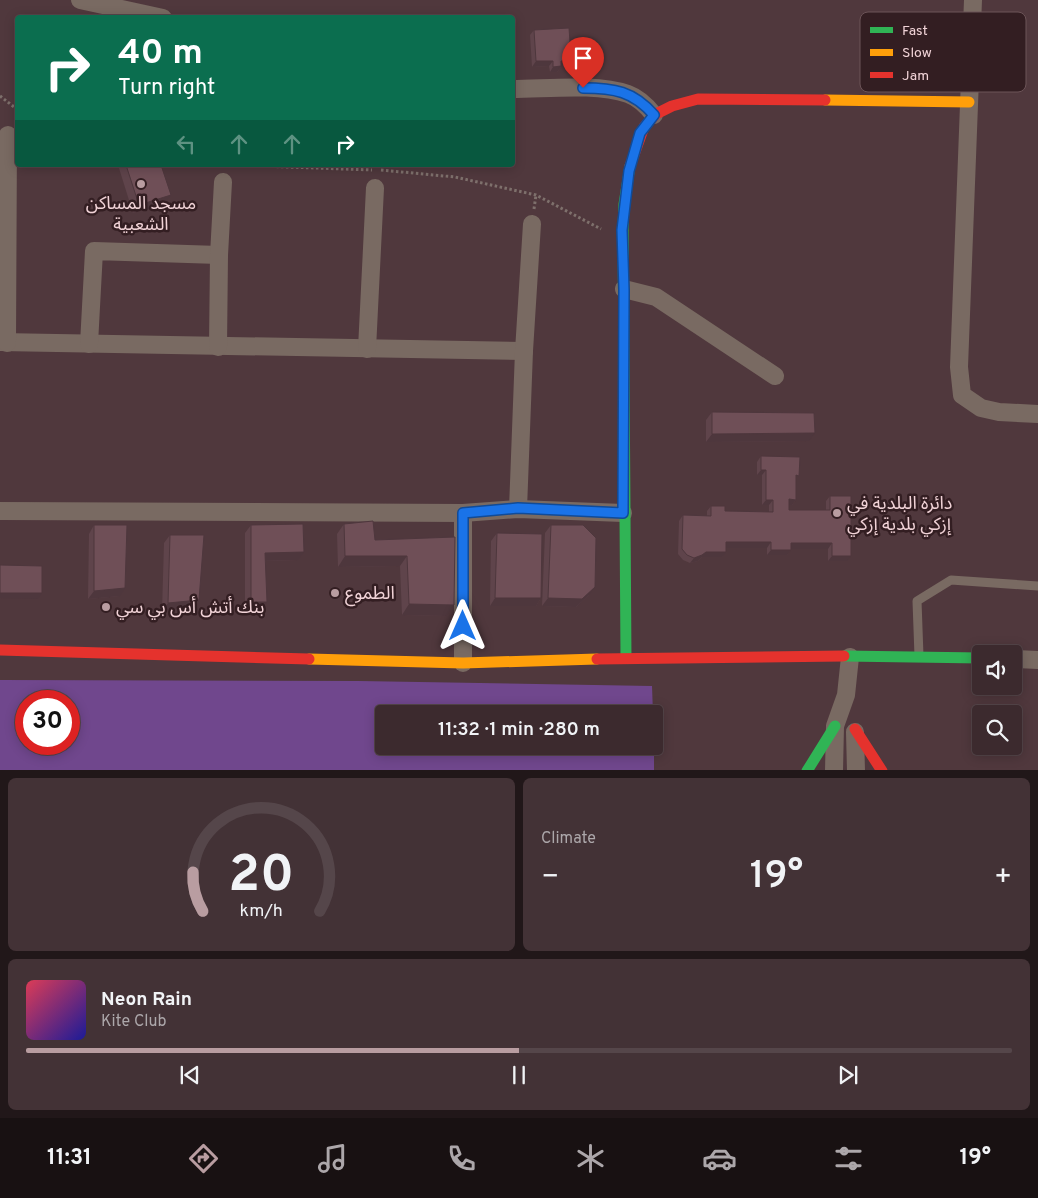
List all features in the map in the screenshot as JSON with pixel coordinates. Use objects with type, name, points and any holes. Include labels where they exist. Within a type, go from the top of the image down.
[{"type":"street","points":[[80,0],[149,15]]},
{"type":"street","points":[[515,89],[601,88],[628,94],[643,102],[654,115]]},
{"type":"street","points":[[969,92],[958,367],[962,395],[981,408],[999,412],[1038,414]]},
{"type":"street","points":[[626,658],[623,513],[624,290],[622,230],[629,171],[640,133],[654,115],[675,104],[698,99],[969,102]]},
{"type":"street","points":[[8,136],[3,343],[524,351]]},
{"type":"street","points":[[218,347],[219,255],[224,174]]},
{"type":"street","points":[[367,349],[375,188]]},
{"type":"street","points":[[518,508],[524,351],[532,224]]},
{"type":"street","points":[[89,344],[94,251],[219,255]]},
{"type":"street","points":[[624,290],[656,297],[776,376]]},
{"type":"street","points":[[0,511],[463,513],[518,508],[623,513]]},
{"type":"street","points":[[463,513],[463,663]]},
{"type":"street","points":[[0,650],[463,663],[626,658],[791,656],[972,658]]},
{"type":"street","points":[[807,770],[818,757],[835,726],[846,695],[850,657]]},
{"type":"street","points":[[1022,659],[1038,660]]},
{"type":"street","points":[[846,695],[855,729],[856,770]]},
{"type":"street","points":[[834,770],[835,726]]},
{"type":"street","points":[[855,729],[882,770]]},
{"type":"lane","points":[[919,656],[917,601],[951,580],[1038,586]]},
{"type":"path","points":[[0,96],[15,108]]},
{"type":"path","points":[[224,174],[378,170],[455,177],[536,195],[604,230],[622,230]]},
{"type":"shaded area","points":[[0,680],[359,681],[652,686],[653,705],[375,705],[375,755],[654,755],[654,770],[0,770]]},
{"type":"building","points":[[569,28],[570,42],[573,42],[574,61],[561,61],[561,66],[553,67],[553,61],[536,61],[534,30]]},
{"type":"building","name":"مسجد المساكن الشعبية","points":[[127,167],[162,167],[171,195],[139,205]]},
{"type":"building","points":[[712,412],[814,413],[815,433],[712,434]]},
{"type":"building","name":"دائرة البلدية في إزكي بلدية إزكي","points":[[761,456],[800,457],[799,476],[796,475],[796,500],[789,499],[789,510],[830,510],[830,496],[851,496],[851,556],[832,556],[832,543],[791,543],[791,550],[771,550],[771,542],[726,542],[726,552],[706,552],[694,558],[687,555],[682,549],[683,515],[711,516],[711,506],[725,506],[725,511],[773,512],[773,500],[766,500],[766,470],[761,470]]},
{"type":"building","points":[[373,521],[375,540],[455,537],[454,605],[409,604],[407,556],[345,556],[344,524]]},
{"type":"building","points":[[303,524],[304,552],[265,553],[267,602],[251,602],[251,525]]},
{"type":"building","points":[[94,525],[127,525],[125,588],[94,591]]},
{"type":"building","points":[[551,525],[583,525],[596,538],[595,587],[582,599],[548,598]]},
{"type":"building","points":[[497,533],[542,534],[541,598],[495,598]]},
{"type":"building","points":[[170,535],[204,535],[199,600],[168,603]]},
{"type":"building","points":[[0,565],[42,566],[42,593],[0,593]]},
{"type":"traffic: fast","points":[[626,658],[623,227],[624,204],[630,166]]},
{"type":"traffic: fast","points":[[844,656],[972,658]]},
{"type":"traffic: fast","points":[[808,770],[835,726]]},
{"type":"traffic: slow","points":[[825,100],[969,102]]},
{"type":"traffic: slow","points":[[309,659],[463,663],[597,659]]},
{"type":"traffic: jam","points":[[630,166],[644,127],[656,114],[672,106],[698,99],[825,100]]},
{"type":"traffic: jam","points":[[0,650],[309,659]]},
{"type":"traffic: jam","points":[[597,659],[844,656]]},
{"type":"traffic: jam","points":[[855,729],[881,770]]},
{"type":"place","name":"مسجد المساكن الشعبية","points":[[141,184]]},
{"type":"place","name":"دائرة البلدية في إزكي بلدية إزكي","points":[[837,513]]},
{"type":"place","name":"الطموع","points":[[335,593]]},
{"type":"place","name":"بنك أتش أس بي سي","points":[[106,607]]},
{"type":"route","points":[[463,626],[463,513],[518,508],[623,513],[624,290],[622,230],[629,171],[640,133],[654,115],[643,102],[628,94],[601,88],[583,88]]}]
